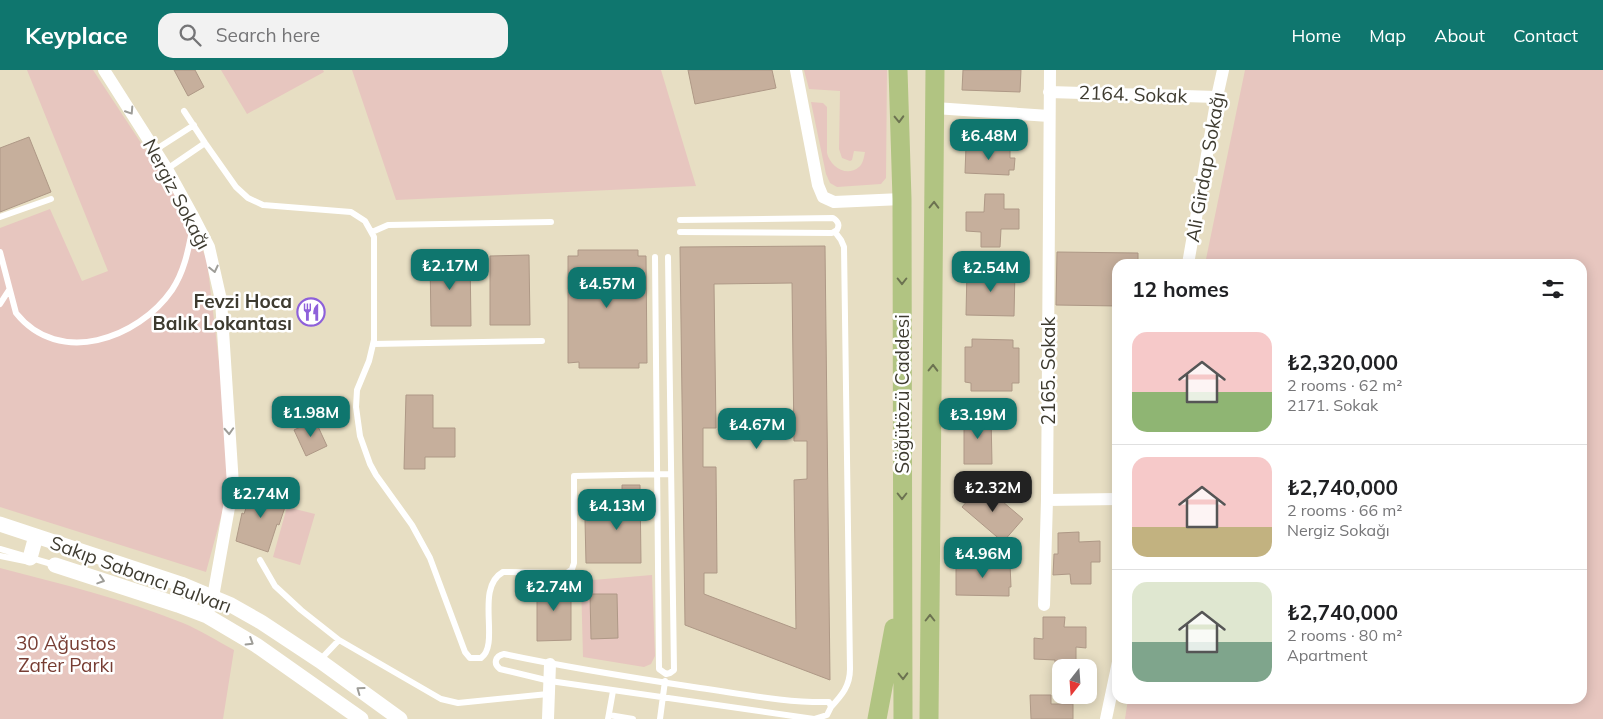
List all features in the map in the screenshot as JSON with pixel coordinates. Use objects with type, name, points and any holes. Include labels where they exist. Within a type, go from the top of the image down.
[{"type":"main road","name":"Söğütözü Caddesi","points":[[898,70],[902,199],[903,719]]},
{"type":"main road","name":"Söğütözü Caddesi","points":[[929,719],[935,70]]},
{"type":"main road","points":[[877,719],[902,583]]},
{"type":"street","name":"Nergiz Sokağı","points":[[104,70],[167,169],[209,247],[221,300],[233,485],[207,616]]},
{"type":"street","points":[[796,70],[818,185],[823,197],[834,202],[902,199]]},
{"type":"street","name":"2165. Sokak","points":[[1044,605],[1047,500],[1050,70]]},
{"type":"street","name":"Ali Girdap Sokağı","points":[[1189,259],[1223,70]]},
{"type":"street","name":"2164. Sokak","points":[[1049,92],[1217,97]]},
{"type":"street","points":[[935,108],[1049,116]]},
{"type":"street","points":[[1047,500],[1112,499]]},
{"type":"street","name":"Sakıp Sabancı Bulvarı","points":[[0,524],[181,584],[212,597],[260,622],[320,661],[400,719]]},
{"type":"street","points":[[30,558],[36,536]]},
{"type":"street","name":"Sakıp Sabancı Bulvarı","points":[[55,565],[207,616],[256,645],[361,719]]},
{"type":"street","points":[[548,719],[550,664]]},
{"type":"street","points":[[1106,719],[1112,690]]},
{"type":"lane","points":[[184,111],[236,187],[248,198],[263,205],[351,212],[365,222],[372,232],[374,237],[375,330],[369,361],[360,381],[356,398],[360,436],[364,450],[376,475],[403,511],[425,548],[465,652],[470,658],[481,658],[488,650],[490,586],[495,578],[503,572],[567,574],[574,566],[574,476],[670,474]]},
{"type":"lane","points":[[155,150],[194,126]]},
{"type":"lane","points":[[167,169],[205,143]]},
{"type":"lane","points":[[0,217],[51,199]]},
{"type":"lane","points":[[0,252],[16,313],[25,324],[46,336],[79,344],[91,342],[129,329],[154,311],[176,282],[187,256],[194,218]]},
{"type":"lane","points":[[680,220],[833,218],[839,225],[834,232]]},
{"type":"lane","points":[[372,232],[388,225],[551,222]]},
{"type":"lane","points":[[680,232],[834,232]]},
{"type":"lane","points":[[831,707],[829,702],[804,703],[550,664],[504,654],[498,656],[496,661],[500,669],[550,681],[814,719],[826,715],[845,690],[850,669],[844,246],[834,232]]},
{"type":"lane","points":[[655,257],[659,669],[666,674]]},
{"type":"lane","points":[[666,674],[674,670],[668,257]]},
{"type":"lane","points":[[0,304],[9,290]]},
{"type":"lane","points":[[373,344],[542,341]]},
{"type":"lane","name":"Sakıp Sabancı Bulvarı","points":[[0,549],[55,565]]},
{"type":"lane","name":"Sakıp Sabancı Bulvarı","points":[[0,556],[21,561],[55,565]]},
{"type":"lane","points":[[260,560],[275,586],[301,610],[339,640],[441,698],[458,703],[548,694]]},
{"type":"lane","points":[[320,661],[339,640]]},
{"type":"lane","points":[[484,656],[496,661]]},
{"type":"lane","points":[[660,719],[666,674]]},
{"type":"lane","points":[[613,691],[609,717],[633,719]]},
{"type":"green space","points":[[27,70],[93,70],[172,190],[198,238],[207,261],[222,387],[228,483],[206,572],[0,507],[0,228],[50,209],[82,281],[108,271]]},
{"type":"green space","points":[[221,70],[323,70],[324,72],[247,114]]},
{"type":"green space","points":[[352,70],[661,70],[696,186],[396,200]]},
{"type":"green space","points":[[804,70],[887,70],[886,178],[881,184],[837,187],[830,183],[826,174],[811,102],[823,103],[827,107],[827,153],[835,166],[844,171],[854,170],[861,164],[865,152],[854,151],[850,161],[842,158],[839,149],[840,91],[809,89]]},
{"type":"green space","points":[[1245,70],[1603,70],[1603,719],[1125,719],[1127,704],[1587,704],[1587,259],[1206,259]]},
{"type":"green space","points":[[287,507],[315,514],[300,565],[273,557]]},
{"type":"green space","name":"30 Ağustos Zafer Parkı","points":[[0,568],[92,592],[161,614],[202,632],[234,650],[223,719],[0,719]]},
{"type":"green space","points":[[652,575],[655,656],[651,664],[644,667],[583,657],[581,581]]},
{"type":"building","points":[[174,70],[195,70],[204,87],[188,96]]},
{"type":"building","points":[[688,70],[772,70],[776,88],[695,104]]},
{"type":"building","points":[[963,70],[1021,70],[1020,92],[962,90]]},
{"type":"building","points":[[29,137],[51,192],[0,212],[0,148]]},
{"type":"building","points":[[966,146],[1010,148],[1010,158],[1015,158],[1014,170],[1009,170],[1009,175],[965,173]]},
{"type":"building","points":[[985,194],[1004,194],[1004,209],[1019,209],[1019,229],[1001,229],[1000,247],[981,247],[981,232],[966,231],[966,212],[984,212]]},
{"type":"building","points":[[825,246],[830,680],[685,625],[680,247]],"holes":[[[792,283],[794,441],[807,441],[807,479],[794,480],[796,629],[704,594],[704,573],[717,573],[716,467],[703,467],[703,428],[716,428],[714,284]]]},
{"type":"building","points":[[578,250],[638,250],[638,256],[646,256],[647,363],[639,363],[639,368],[579,368],[579,362],[568,363],[568,256],[578,256]]},
{"type":"building","points":[[1057,252],[1138,253],[1138,259],[1112,259],[1112,306],[1056,305]]},
{"type":"building","points":[[529,255],[530,325],[490,325],[490,256]]},
{"type":"building","points":[[430,256],[470,256],[471,326],[431,326]]},
{"type":"building","points":[[967,269],[1015,270],[1014,316],[966,315]]},
{"type":"building","points":[[972,339],[1013,340],[1013,348],[1019,348],[1019,383],[1012,383],[1012,391],[971,391],[971,383],[965,382],[965,347],[972,347]]},
{"type":"building","points":[[406,395],[433,395],[433,428],[455,428],[455,457],[425,457],[425,469],[404,469]]},
{"type":"building","points":[[964,416],[991,416],[992,464],[964,464]]},
{"type":"building","points":[[315,420],[327,446],[306,456],[294,430]]},
{"type":"building","points":[[982,484],[1023,519],[1003,542],[962,507]]},
{"type":"building","points":[[622,485],[640,485],[641,563],[586,563],[585,520],[612,520],[611,491],[622,491]]},
{"type":"building","points":[[253,487],[288,498],[268,552],[236,541],[242,513],[244,514]]},
{"type":"building","points":[[1079,532],[1079,542],[1100,541],[1100,562],[1091,562],[1091,584],[1071,584],[1070,574],[1053,575],[1054,554],[1058,554],[1058,533]]},
{"type":"building","points":[[956,563],[1010,564],[1011,587],[1009,587],[1009,596],[956,595]]},
{"type":"building","points":[[571,582],[571,640],[537,641],[537,583]]},
{"type":"building","points":[[590,594],[617,594],[618,638],[591,639]]},
{"type":"building","points":[[1043,617],[1065,617],[1064,627],[1086,627],[1086,648],[1076,647],[1076,659],[1034,659],[1034,638],[1043,639]]},
{"type":"building","points":[[1030,695],[1051,695],[1051,704],[1073,704],[1073,719],[1031,719]]},
{"type":"place","name":"Fevzi Hoca Balık Lokantası","points":[[311,312]]}]
